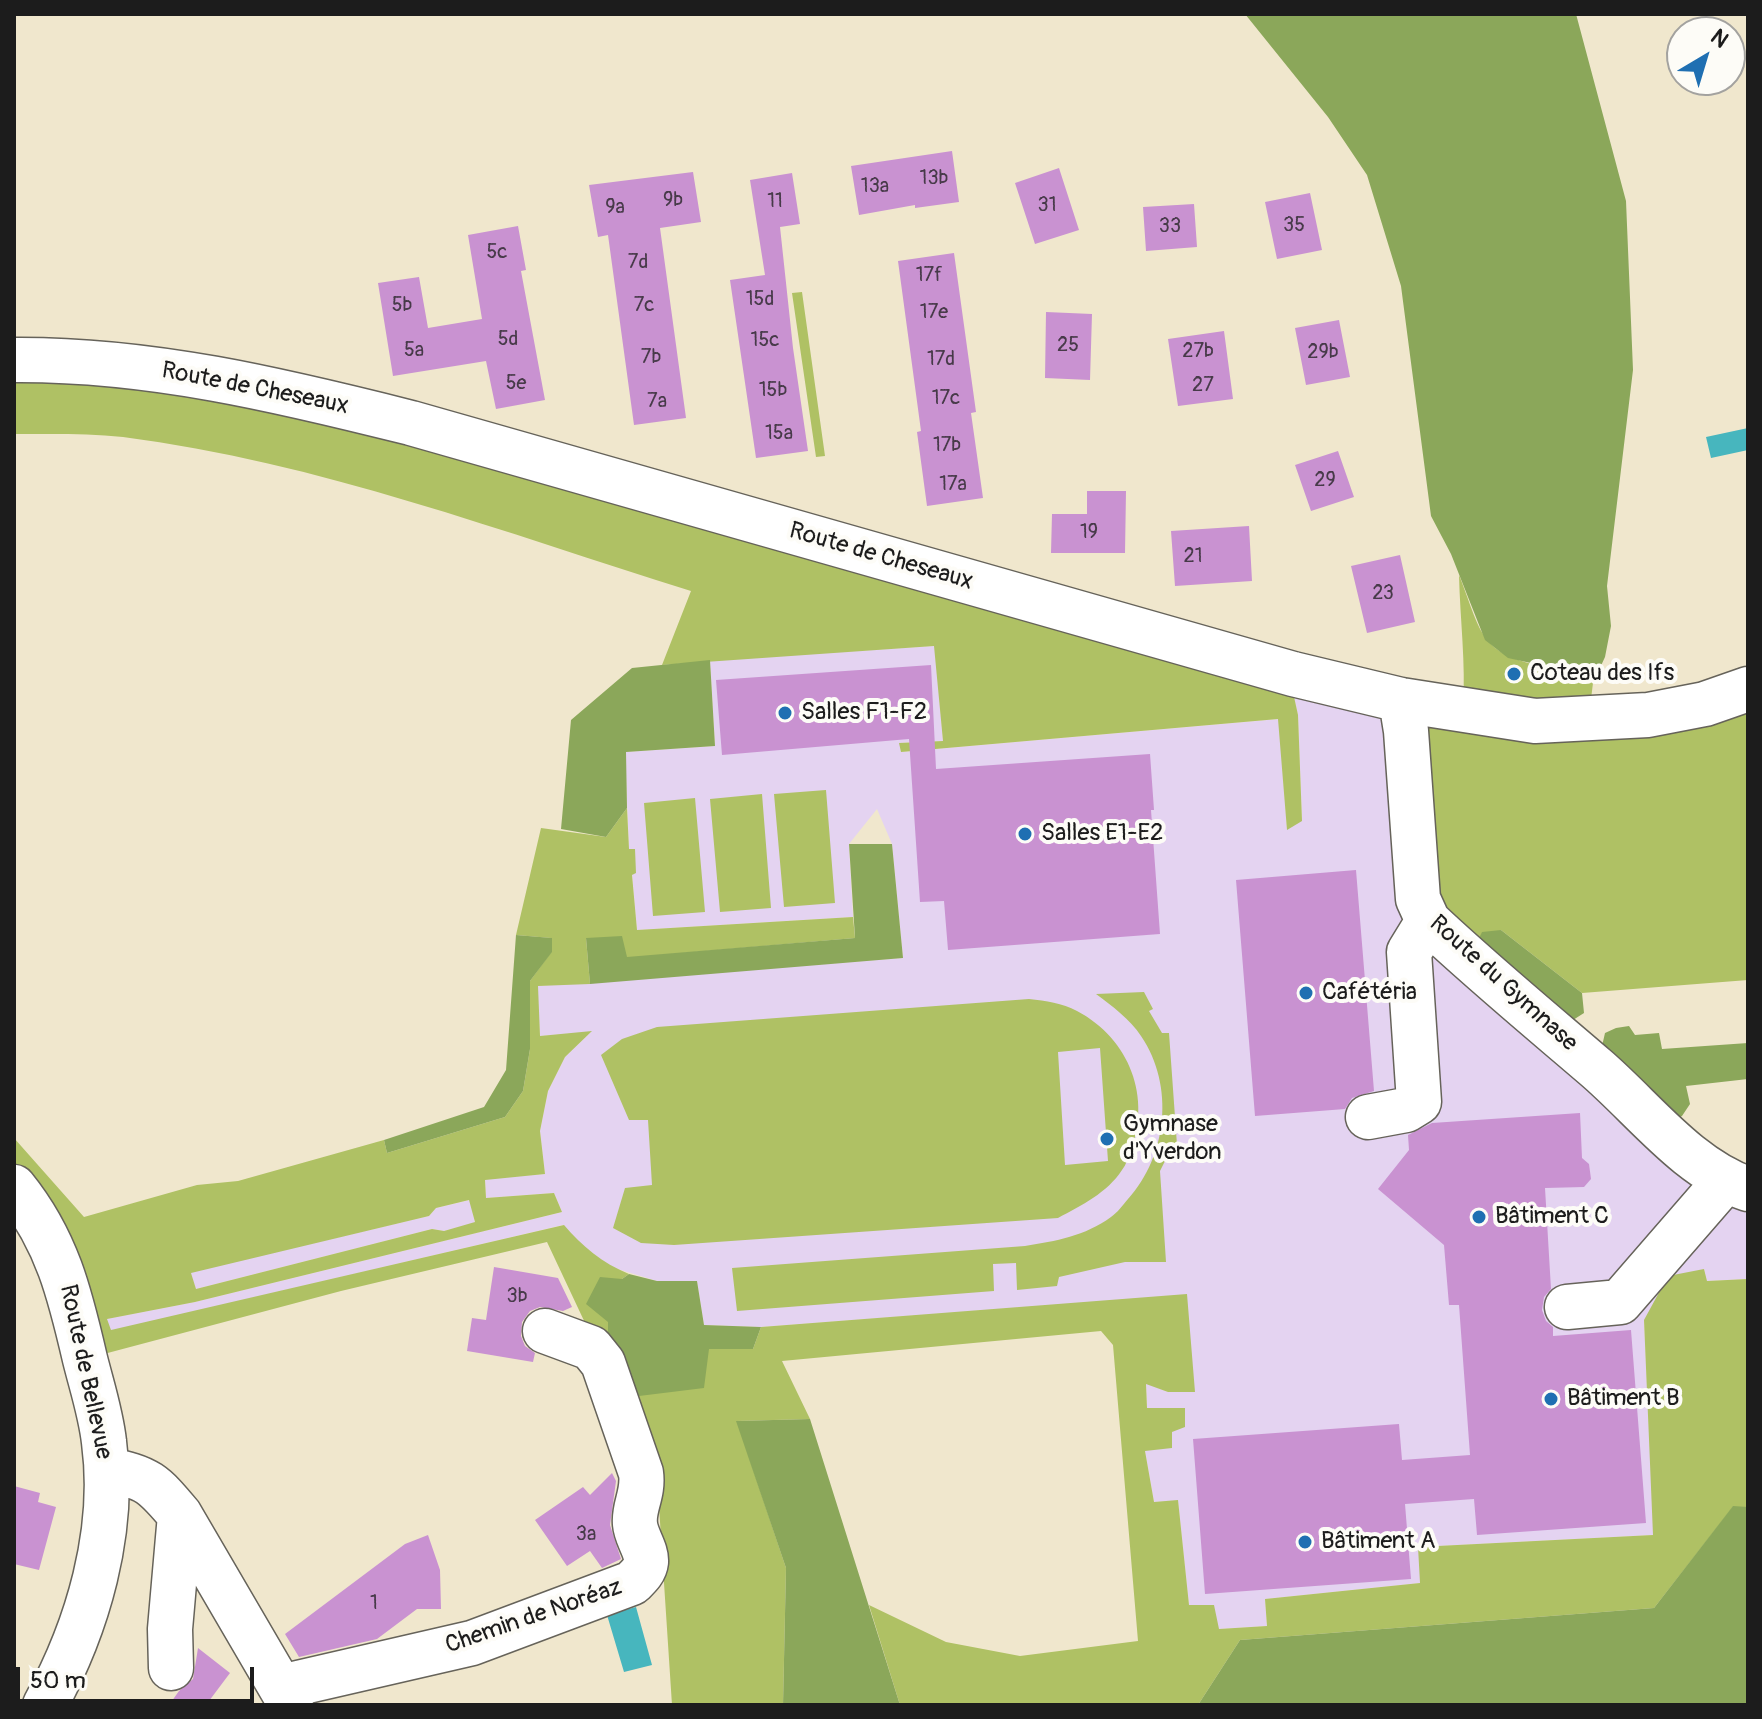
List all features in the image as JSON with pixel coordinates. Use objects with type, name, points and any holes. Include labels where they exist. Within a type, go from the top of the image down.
[{"type":"street","name":"Route de Cheseaux","points":[[14,360],[127,366],[270,388],[411,423],[1293,674],[1401,700],[1535,721],[1648,715],[1705,704],[1748,689]]},
{"type":"street","name":"Route du Gymnase","points":[[1401,700],[1418,899],[1428,921],[1597,1068],[1682,1147],[1737,1185]]},
{"type":"street","points":[[1368,1117],[1406,1110],[1419,1102],[1409,952],[1428,921]]},
{"type":"street","points":[[1567,1307],[1620,1302],[1737,1185]]},
{"type":"street","name":"Route de Bellevue","points":[[14,1187],[33,1211],[57,1257],[69,1289],[98,1408],[107,1470],[105,1530],[96,1570],[72,1646],[45,1705]]},
{"type":"street","name":"Chemin de Noréaz","points":[[107,1470],[146,1480],[158,1488],[180,1515],[286,1696],[472,1643],[632,1583],[643,1572],[646,1559],[634,1521],[643,1489],[641,1473],[603,1363],[591,1348],[545,1331]]},
{"type":"street","points":[[171,1668],[170,1629],[180,1515]]},
{"type":"shaded area","name":"Gymnase d'Yverdon","points":[[935,646],[943,741],[900,743],[901,752],[1279,719],[1287,829],[1302,820],[1298,715],[1291,683],[1401,700],[1418,899],[1748,1189],[1748,1279],[1707,1281],[1704,1269],[1644,1320],[1654,1535],[1419,1547],[1421,1583],[1265,1599],[1267,1626],[1219,1629],[1189,1605],[1178,1501],[1154,1502],[1145,1451],[1172,1432],[1185,1408],[1147,1408],[1146,1383],[1168,1392],[1187,1295],[761,1327],[704,1325],[697,1281],[657,1281],[611,1267],[579,1243],[563,1225],[111,1331],[106,1319],[195,1302],[562,1212],[554,1193],[486,1198],[485,1179],[545,1174],[540,1131],[548,1091],[565,1057],[591,1032],[540,1036],[537,986],[903,958],[892,844],[877,809],[849,844],[853,917],[637,930],[632,874],[635,849],[629,849],[625,752],[715,746],[710,660]]},
{"type":"shaded area","points":[[470,1200],[475,1223],[444,1231],[432,1229],[196,1289],[190,1272],[429,1216],[436,1208]]},
{"type":"green space","points":[[1245,14],[1576,14],[1626,201],[1633,370],[1607,586],[1611,626],[1605,657],[1593,683],[1584,667],[1572,672],[1508,658],[1485,640],[1451,554],[1431,516],[1401,286],[1367,175],[1328,117]]},
{"type":"green space","points":[[802,292],[825,456],[816,457],[792,293]]},
{"type":"green space","points":[[14,360],[154,369],[1291,683],[1298,715],[1302,821],[1287,830],[1278,719],[901,752],[899,743],[943,741],[934,646],[662,665],[691,591],[481,523],[268,463],[123,437],[14,434]]},
{"type":"green space","points":[[1459,575],[1478,625],[1493,646],[1520,661],[1558,670],[1584,667],[1593,683],[1591,699],[1748,689],[1748,980],[1582,993],[1501,930],[1470,957],[1428,921],[1406,731],[1463,708]]},
{"type":"green space","points":[[710,660],[715,746],[626,752],[627,808],[606,837],[561,829],[571,720],[632,668]]},
{"type":"green space","points":[[826,790],[835,903],[784,907],[774,794]]},
{"type":"green space","points":[[762,794],[771,908],[720,912],[710,799]]},
{"type":"green space","points":[[695,798],[705,912],[653,916],[644,803]]},
{"type":"green space","points":[[627,808],[629,849],[635,849],[636,873],[632,875],[637,930],[853,917],[855,938],[626,958],[586,938],[590,984],[538,986],[540,1036],[592,1031],[565,1057],[548,1091],[540,1131],[545,1174],[485,1180],[486,1198],[554,1193],[562,1212],[195,1302],[107,1319],[111,1330],[564,1225],[593,1253],[629,1274],[622,1279],[709,1349],[753,1349],[761,1327],[1187,1294],[1195,1392],[1168,1392],[1146,1384],[1147,1408],[1185,1408],[1185,1427],[1172,1432],[1172,1448],[1145,1451],[1154,1502],[1178,1500],[1189,1605],[1214,1605],[1219,1629],[1267,1626],[1265,1599],[1420,1583],[1418,1547],[1653,1535],[1644,1320],[1668,1276],[1704,1269],[1707,1281],[1748,1279],[1748,1507],[1733,1507],[1654,1608],[1240,1640],[1198,1705],[900,1705],[869,1605],[946,1642],[1020,1656],[1138,1641],[1113,1345],[1101,1331],[782,1361],[810,1419],[737,1421],[786,1568],[783,1705],[672,1705],[657,1476],[547,1242],[341,1291],[85,1359],[14,1187],[14,1138],[84,1217],[197,1185],[238,1181],[384,1140],[387,1153],[505,1117],[523,1091],[530,1049],[530,981],[552,951],[551,938],[516,935],[541,828],[606,837]],"holes":[[[469,1200],[475,1222],[444,1231],[432,1229],[196,1289],[191,1273],[429,1216],[436,1208]]]},
{"type":"green space","points":[[849,844],[892,844],[903,958],[590,984],[586,938],[622,936],[627,957],[855,938]]},
{"type":"green space","points":[[1501,930],[1582,993],[1584,1013],[1573,1020],[1470,957],[1482,932]]},
{"type":"green space","points":[[516,935],[552,938],[552,952],[530,981],[530,1049],[523,1091],[505,1117],[387,1153],[384,1140],[484,1107],[506,1070]]},
{"type":"green space","points":[[1144,992],[1153,1009],[1149,1011],[1162,1033],[1169,1033],[1177,1145],[1171,1149],[1160,1171],[1166,1262],[1125,1262],[1059,1277],[1057,1286],[1017,1290],[1016,1263],[993,1264],[994,1291],[737,1311],[732,1268],[1025,1246],[1081,1233],[1113,1215],[1141,1182],[1151,1162],[1162,1120],[1162,1098],[1152,1056],[1141,1036],[1126,1018],[1096,994]]},
{"type":"green space","points":[[1029,999],[1054,1003],[1077,1011],[1095,1023],[1111,1037],[1123,1054],[1137,1091],[1136,1132],[1126,1164],[1116,1178],[1093,1198],[1058,1218],[674,1245],[641,1243],[613,1228],[625,1188],[652,1185],[648,1120],[629,1120],[601,1055],[622,1039],[657,1027]],"holes":[[[1100,1048],[1108,1161],[1065,1165],[1058,1052]]]},
{"type":"green space","points":[[1629,1026],[1635,1035],[1659,1033],[1662,1049],[1748,1043],[1748,1079],[1686,1086],[1690,1104],[1682,1116],[1661,1127],[1597,1068],[1605,1033]]},
{"type":"green space","points":[[629,1274],[657,1281],[697,1281],[704,1325],[761,1327],[753,1349],[709,1349],[704,1388],[639,1396],[608,1341],[608,1322],[586,1304],[600,1277],[622,1279]]},
{"type":"green space","points":[[810,1419],[900,1705],[783,1705],[786,1568],[736,1421]]},
{"type":"green space","points":[[1733,1506],[1748,1507],[1748,1705],[1198,1705],[1240,1640],[1654,1608]]},
{"type":"water","points":[[1748,428],[1748,450],[1711,458],[1706,437]]},
{"type":"water","points":[[636,1607],[652,1665],[624,1672],[607,1615]]},
{"type":"building","points":[[952,151],[959,202],[915,208],[915,205],[859,215],[851,166]]},
{"type":"building","points":[[1059,168],[1079,230],[1035,244],[1015,183]]},
{"type":"building","points":[[693,172],[701,222],[660,228],[686,418],[634,425],[608,235],[598,237],[589,185]]},
{"type":"building","points":[[792,173],[800,224],[780,227],[808,451],[756,458],[730,280],[765,275],[750,180]]},
{"type":"building","points":[[1310,193],[1322,250],[1277,259],[1265,202]]},
{"type":"building","points":[[1194,204],[1197,247],[1146,251],[1143,207]]},
{"type":"building","points":[[518,226],[526,270],[521,271],[545,400],[496,409],[486,361],[393,376],[378,283],[419,277],[428,328],[482,319],[468,235]]},
{"type":"building","points":[[954,253],[976,412],[971,413],[983,498],[927,506],[917,432],[921,431],[898,261]]},
{"type":"building","points":[[1046,312],[1092,314],[1090,380],[1045,378]]},
{"type":"building","points":[[1339,320],[1350,377],[1306,385],[1295,328]]},
{"type":"building","points":[[1224,331],[1233,399],[1178,406],[1168,339]]},
{"type":"building","points":[[1338,451],[1354,497],[1311,511],[1295,465]]},
{"type":"building","points":[[1087,491],[1126,491],[1125,553],[1051,553],[1052,514],[1087,514]]},
{"type":"building","points":[[1249,526],[1252,581],[1175,586],[1171,531]]},
{"type":"building","points":[[1400,555],[1415,622],[1367,633],[1351,566]]},
{"type":"building","name":"Salles E1-E2","points":[[931,665],[936,769],[1150,754],[1160,934],[948,950],[944,901],[920,902],[909,739],[722,755],[716,680]]},
{"type":"building","name":"Cafétéria","points":[[1356,870],[1374,1091],[1352,1098],[1345,1109],[1255,1116],[1236,880]]},
{"type":"building","points":[[1580,1113],[1582,1158],[1589,1164],[1591,1179],[1584,1187],[1545,1188],[1551,1289],[1544,1297],[1542,1310],[1546,1321],[1553,1327],[1553,1336],[1631,1330],[1646,1523],[1477,1535],[1474,1499],[1405,1504],[1411,1579],[1205,1594],[1193,1439],[1399,1424],[1402,1460],[1470,1455],[1459,1305],[1449,1305],[1444,1245],[1378,1189],[1409,1150],[1408,1135],[1432,1123]]},
{"type":"building","points":[[494,1267],[558,1278],[572,1307],[563,1311],[540,1307],[530,1311],[522,1322],[521,1336],[525,1346],[535,1353],[533,1362],[467,1351],[472,1318],[486,1320]]},
{"type":"building","points":[[612,1473],[616,1481],[610,1525],[621,1559],[602,1568],[590,1551],[567,1566],[535,1520],[583,1487],[590,1495]]},
{"type":"building","points":[[14,1486],[40,1493],[38,1502],[56,1507],[39,1570],[14,1564]]},
{"type":"building","points":[[428,1535],[440,1570],[441,1609],[417,1609],[377,1639],[299,1657],[285,1634],[405,1544]]},
{"type":"building","points":[[198,1648],[230,1673],[206,1705],[169,1705],[193,1679]]},
{"type":"place","name":"Coteau des Ifs","points":[[1514,674]]},
{"type":"place","name":"Salles F1-F2","points":[[785,713]]},
{"type":"place","name":"Salles E1-E2","points":[[1025,834]]},
{"type":"place","name":"Cafétéria","points":[[1306,993]]},
{"type":"place","name":"Gymnase d'Yverdon","points":[[1107,1139]]},
{"type":"place","name":"Bâtiment C","points":[[1479,1217]]},
{"type":"place","name":"Bâtiment B","points":[[1551,1399]]},
{"type":"place","name":"Bâtiment A","points":[[1305,1542]]}]
